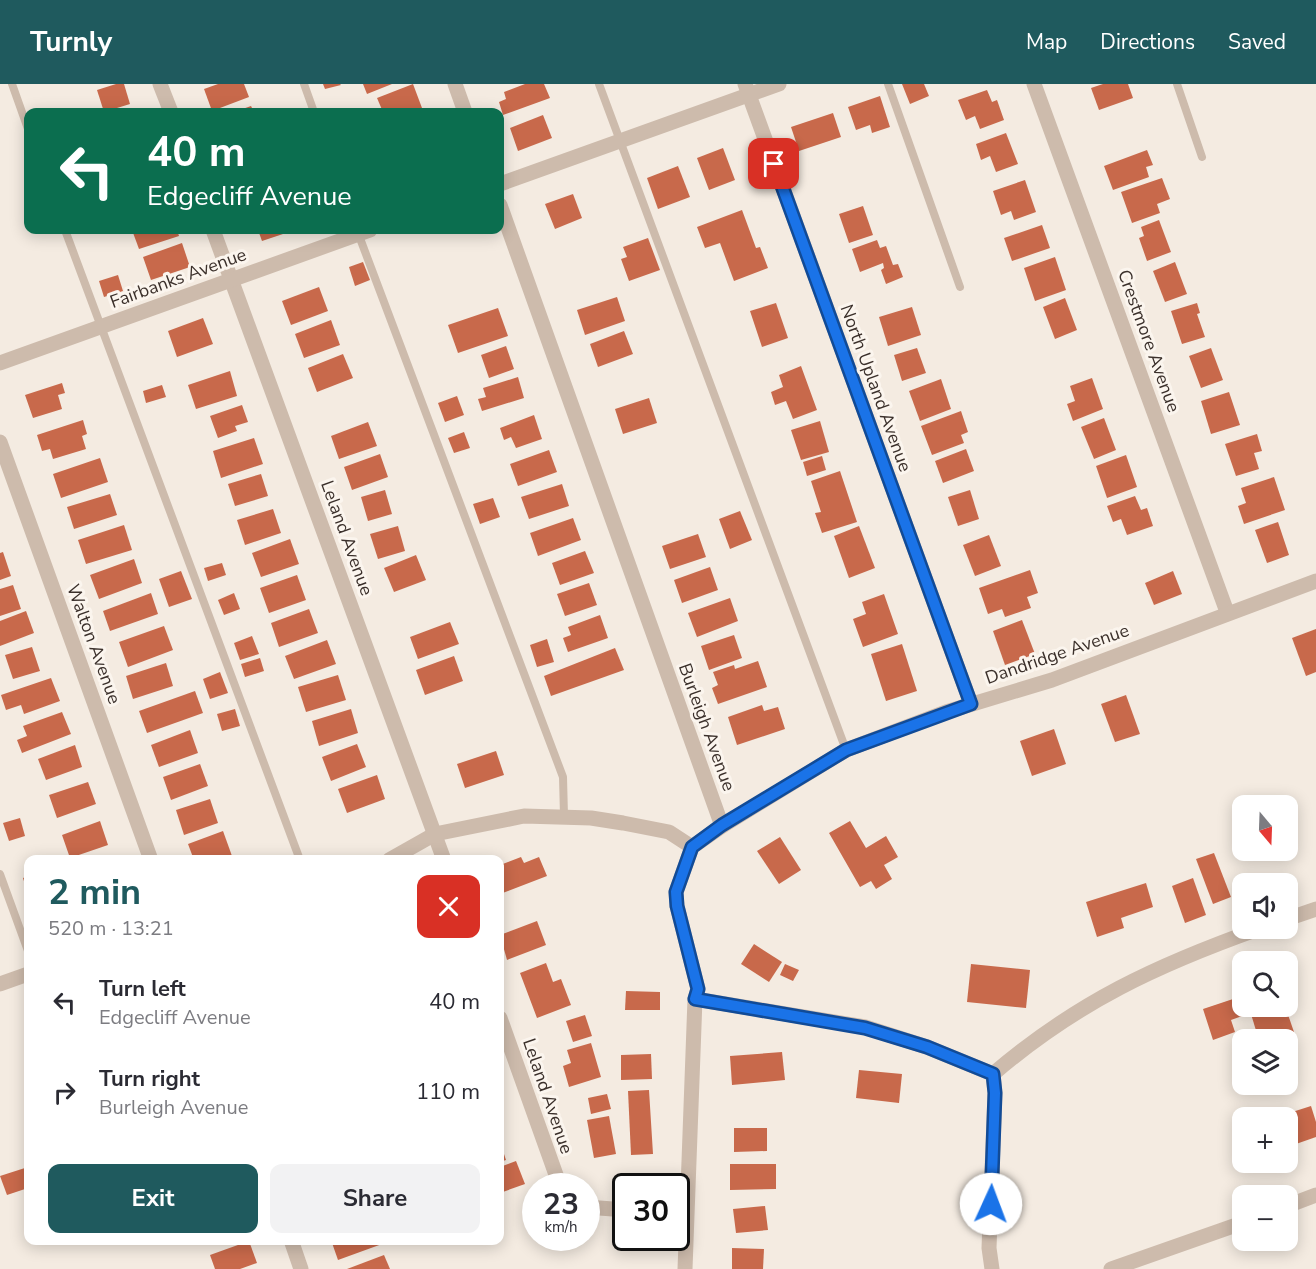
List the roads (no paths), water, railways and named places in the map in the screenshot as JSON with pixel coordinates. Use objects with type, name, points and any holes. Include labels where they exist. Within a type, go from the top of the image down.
[{"type":"street","points":[[160,84],[169,108]]},
{"type":"street","points":[[455,84],[464,108]]},
{"type":"street","points":[[504,183],[620,142],[747,90],[779,84]]},
{"type":"street","name":"Crestmore Avenue","points":[[1035,84],[1227,612]]},
{"type":"street","name":"North Upland Avenue","points":[[747,90],[971,704]]},
{"type":"street","name":"Burleigh Avenue","points":[[504,216],[722,825]]},
{"type":"street","name":"Leland Avenue","points":[[214,234],[442,855]]},
{"type":"street","name":"Fairbanks Avenue","points":[[0,363],[354,234]]},
{"type":"street","name":"Walton Avenue","points":[[0,442],[149,855]]},
{"type":"street","name":"Dandridge Avenue","points":[[722,825],[846,750],[971,704],[1052,680],[1227,612],[1316,581]]},
{"type":"street","points":[[398,855],[435,834],[524,816],[591,818],[669,832],[692,847]]},
{"type":"street","points":[[684,1173],[695,999],[698,989],[677,906],[676,892],[692,847],[722,825]]},
{"type":"street","points":[[1298,915],[1316,909]]},
{"type":"street","points":[[993,1074],[1057,1024],[1102,995],[1154,969],[1232,939]]},
{"type":"street","points":[[0,984],[24,975]]},
{"type":"street","points":[[695,999],[865,1028],[927,1047],[993,1074]]},
{"type":"street","name":"Leland Avenue","points":[[504,1029],[555,1173]]},
{"type":"street","points":[[992,1269],[989,1248],[995,1093],[993,1074]]},
{"type":"street","points":[[1298,1202],[1316,1195]]},
{"type":"street","points":[[1111,1269],[1232,1226]]},
{"type":"street","points":[[293,1245],[301,1269]]},
{"type":"street","points":[[684,1251],[685,1269]]},
{"type":"lane","points":[[12,84],[24,118]]},
{"type":"lane","points":[[304,84],[313,108]]},
{"type":"lane","points":[[599,84],[846,750]]},
{"type":"lane","points":[[888,84],[960,288]]},
{"type":"lane","points":[[1177,84],[1202,157]]},
{"type":"lane","points":[[66,234],[298,855]]},
{"type":"lane","points":[[363,234],[563,777],[564,816]]},
{"type":"lane","points":[[0,874],[24,940]]}]
